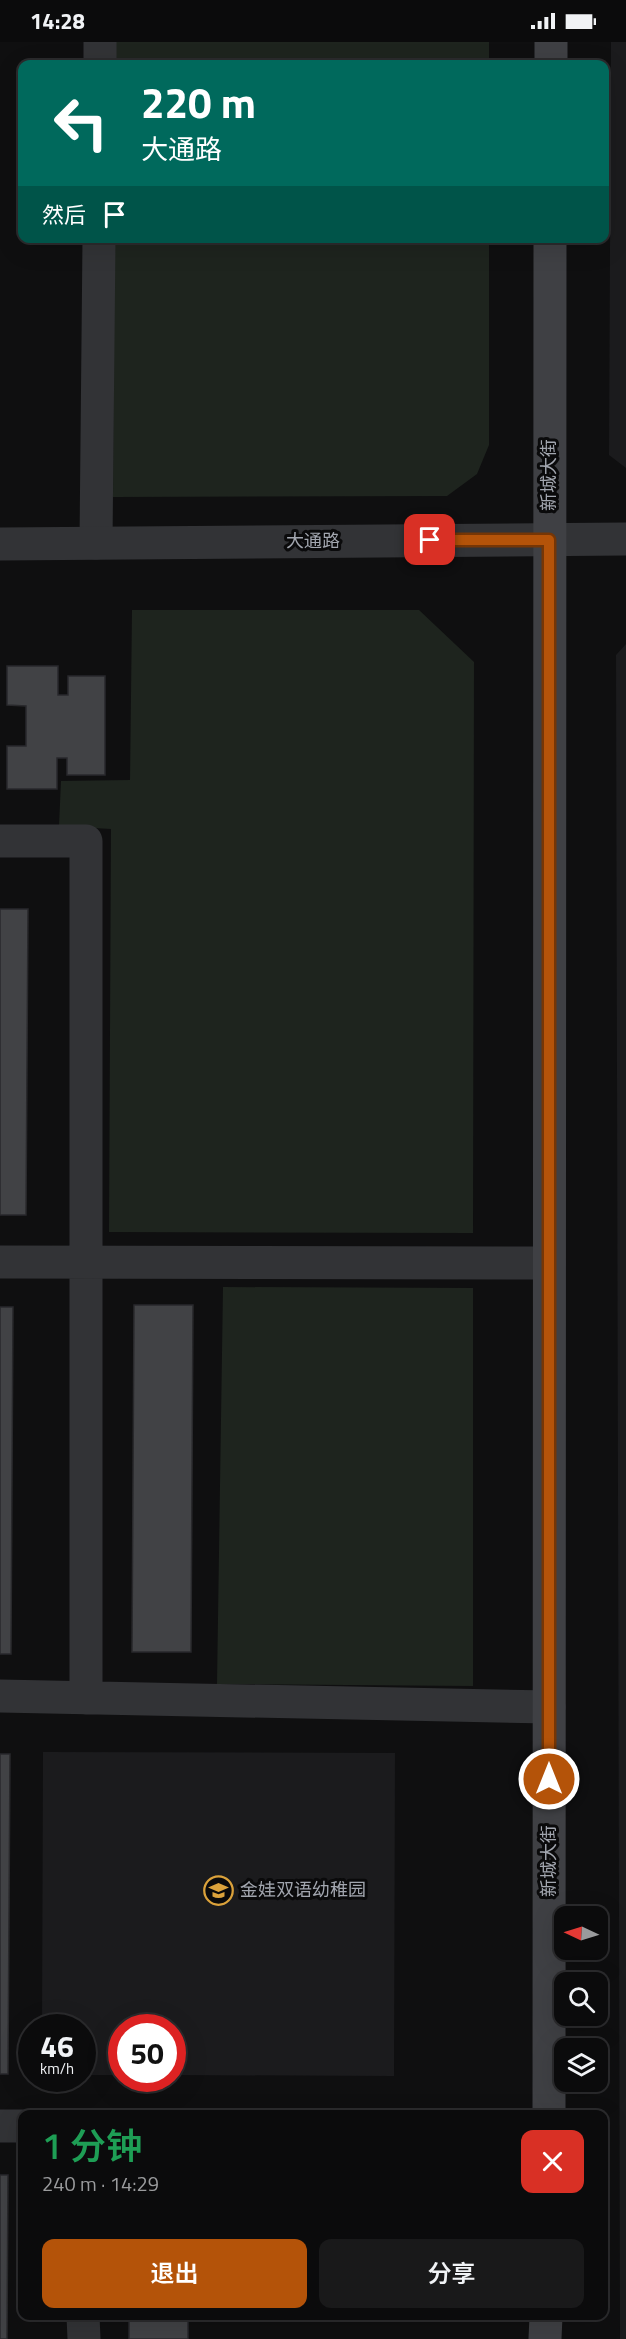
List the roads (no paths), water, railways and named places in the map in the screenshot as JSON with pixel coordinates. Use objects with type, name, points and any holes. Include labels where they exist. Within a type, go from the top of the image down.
[{"type":"main road","points":[[551,42],[551,60]]},
{"type":"main road","name":"新城大街","points":[[549,2110],[550,243]]},
{"type":"main road","points":[[545,2339],[546,2320]]},
{"type":"street","points":[[100,42],[100,60]]},
{"type":"street","points":[[96,543],[99,243]]},
{"type":"street","name":"大通路","points":[[0,544],[626,539]]},
{"type":"street","points":[[0,841],[86,841],[86,1698]]},
{"type":"street","points":[[0,1262],[549,1263]]},
{"type":"street","points":[[0,1696],[549,1707]]},
{"type":"street","points":[[0,2126],[18,2127]]},
{"type":"street","points":[[84,2320],[84,2339]]},
{"type":"place","name":"金娃双语幼稚园","points":[[219,1890]]}]
